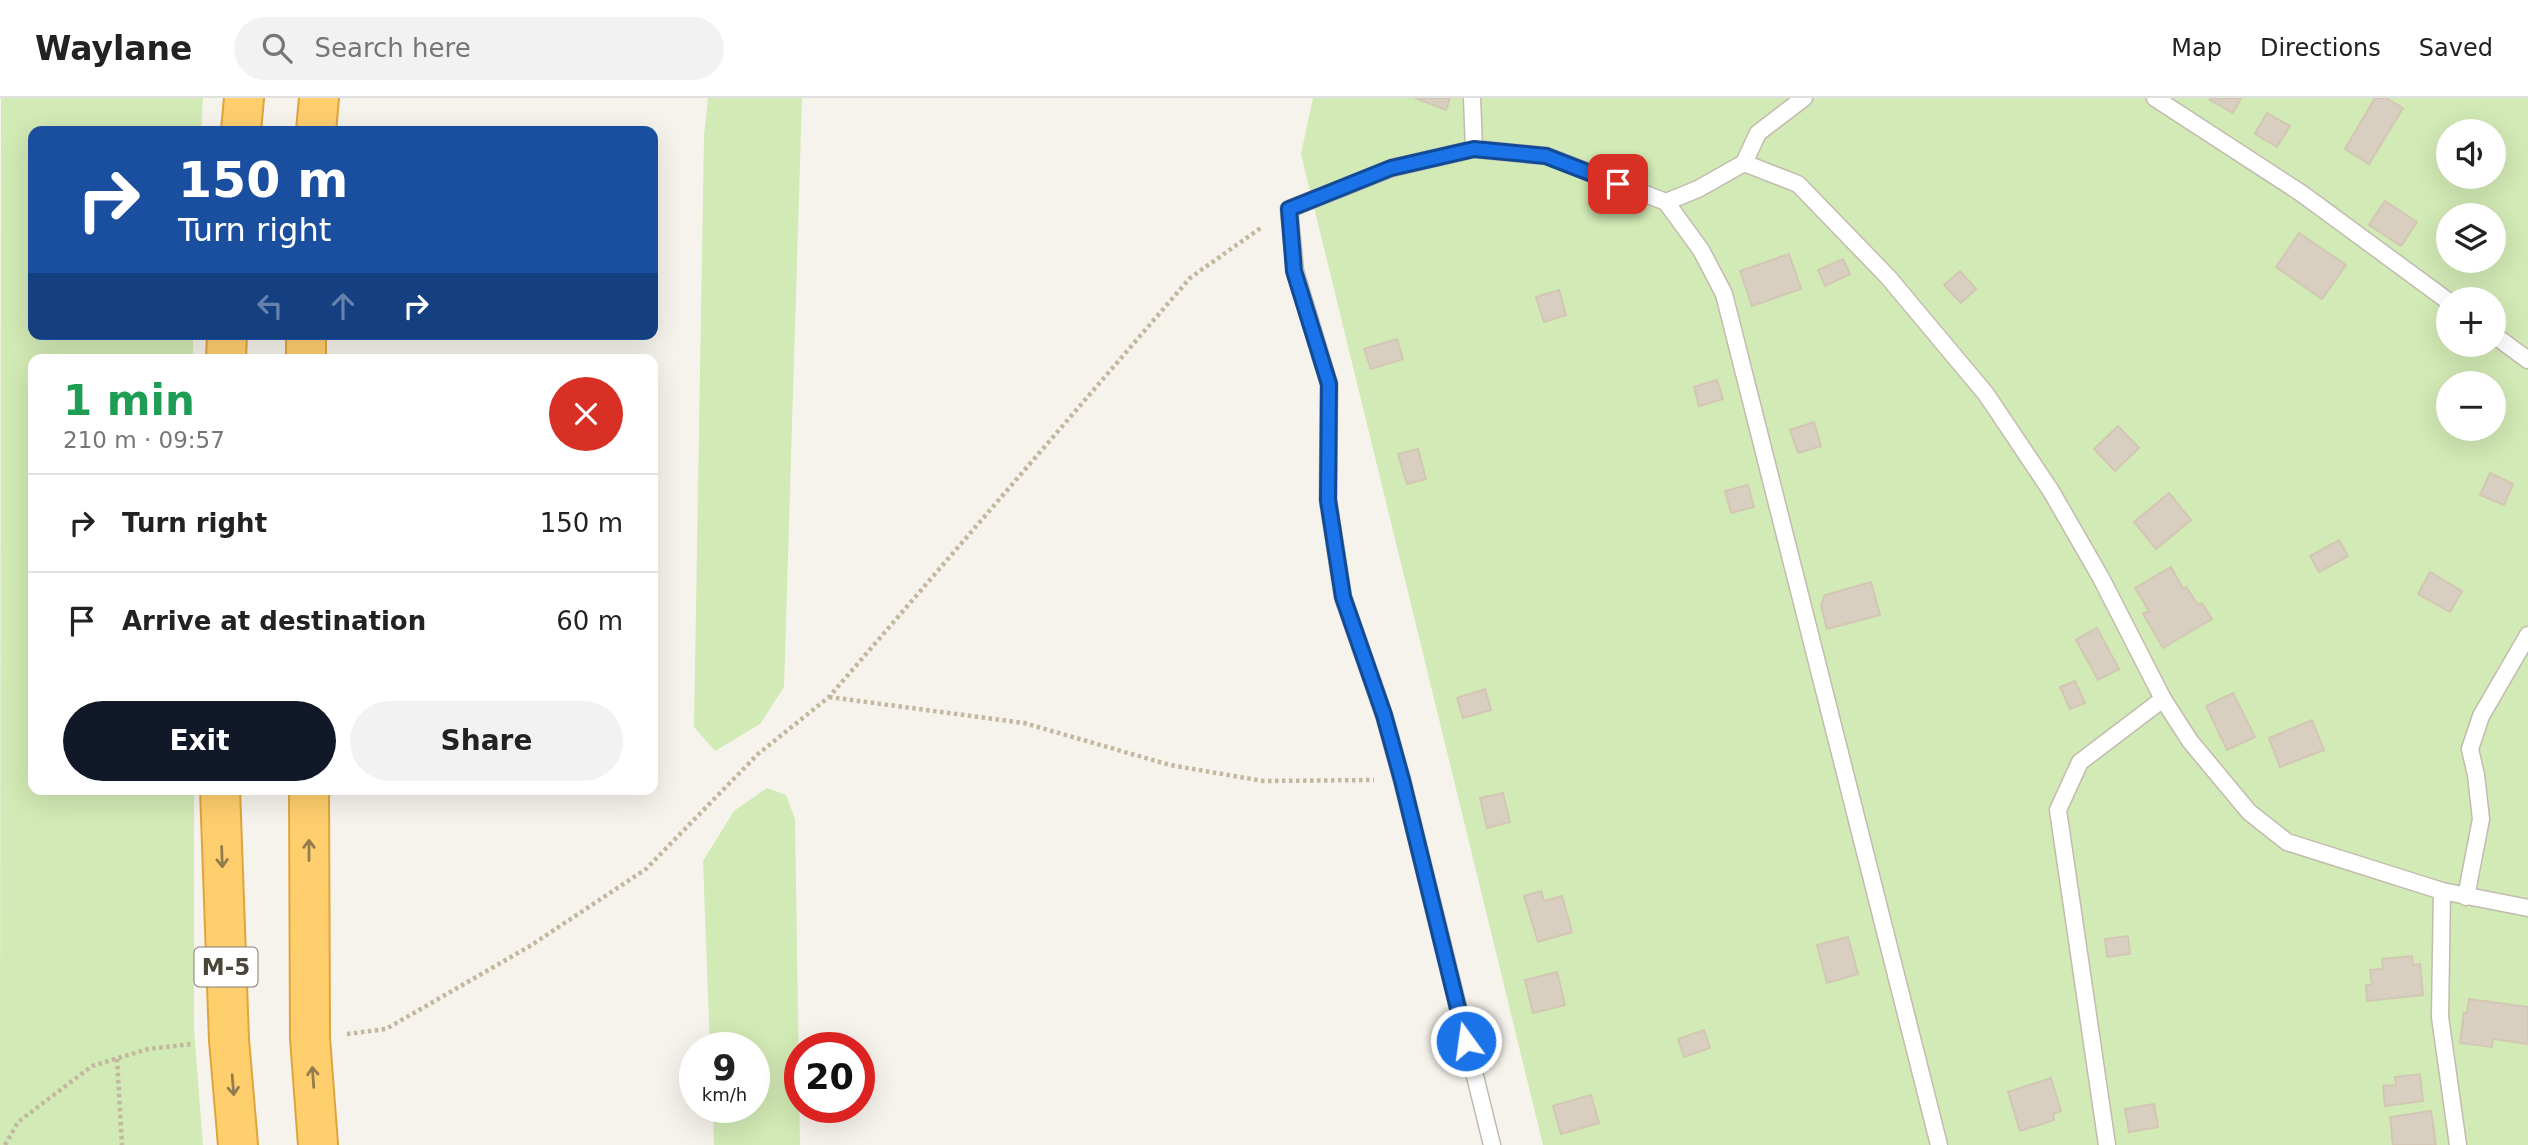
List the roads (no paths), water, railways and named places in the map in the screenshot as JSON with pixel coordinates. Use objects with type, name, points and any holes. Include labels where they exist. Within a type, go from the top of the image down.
[{"type":"highway","points":[[241,126],[244,98]]},
{"type":"highway","points":[[317,126],[320,98]]},
{"type":"highway","name":"М-5","points":[[220,795],[229,1040],[238,1145]]},
{"type":"highway","points":[[309,795],[310,1038],[318,1145]]},
{"type":"lane","points":[[1472,98],[1474,149]]},
{"type":"lane","points":[[1666,202],[1698,189],[1744,163],[1758,134],[1804,98]]},
{"type":"lane","points":[[2155,98],[2301,193],[2436,293]]},
{"type":"lane","points":[[1492,1145],[1402,780],[1384,715],[1343,597],[1328,500],[1329,384],[1294,271],[1289,209],[1391,168],[1474,149],[1546,156],[1666,202],[1700,250],[1724,294],[1938,1145]]},
{"type":"lane","points":[[1744,163],[1798,184],[1888,277],[1986,394],[2051,491],[2076,534],[2163,699],[2190,741],[2249,812],[2287,842],[2442,891],[2528,908]]},
{"type":"lane","points":[[2506,344],[2528,360]]},
{"type":"lane","points":[[2466,897],[2481,819],[2470,749],[2481,716],[2528,635]]},
{"type":"lane","points":[[2107,1145],[2058,810],[2080,762],[2163,699]]},
{"type":"lane","points":[[2442,891],[2440,1017],[2458,1145]]}]
